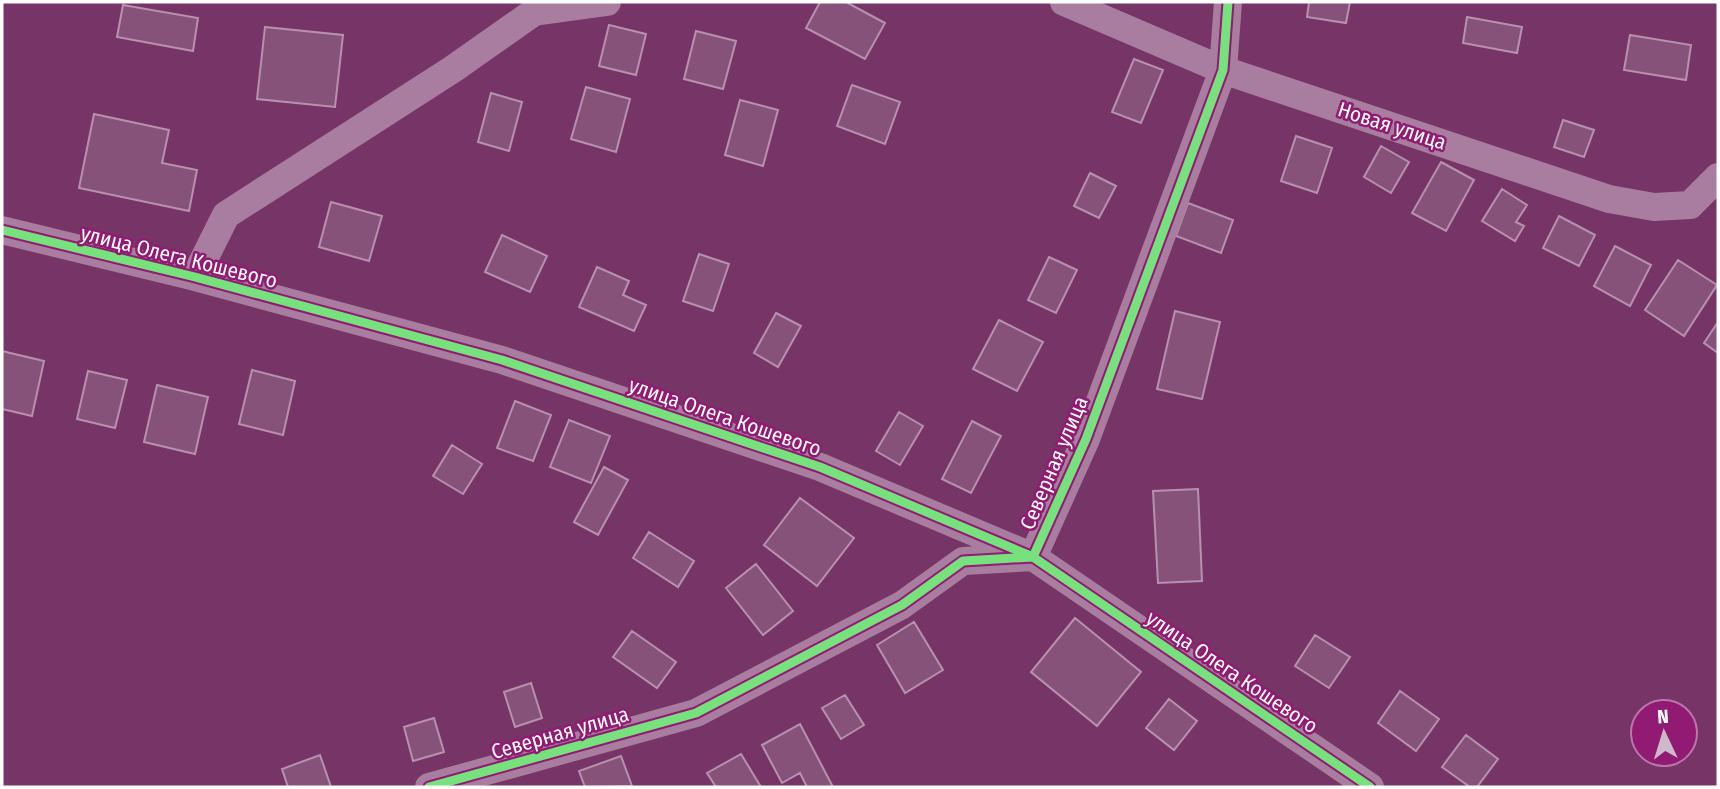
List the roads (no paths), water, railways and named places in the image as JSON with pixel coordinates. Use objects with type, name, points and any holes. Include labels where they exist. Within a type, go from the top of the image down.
[{"type":"street","points":[[195,277],[226,215],[453,69],[534,12],[607,2]]},
{"type":"street","name":"Новая улица","points":[[1064,2],[1223,70],[1609,199],[1654,207],[1690,205],[1718,177]]},
{"type":"street","name":"Северная улица","points":[[429,787],[696,713],[902,605],[963,561],[1033,557],[1086,439],[1223,70],[1228,2]]},
{"type":"street","name":"улица Олега Кошевого","points":[[2,230],[195,277],[502,360],[820,467],[1033,557],[1370,787]]}]
